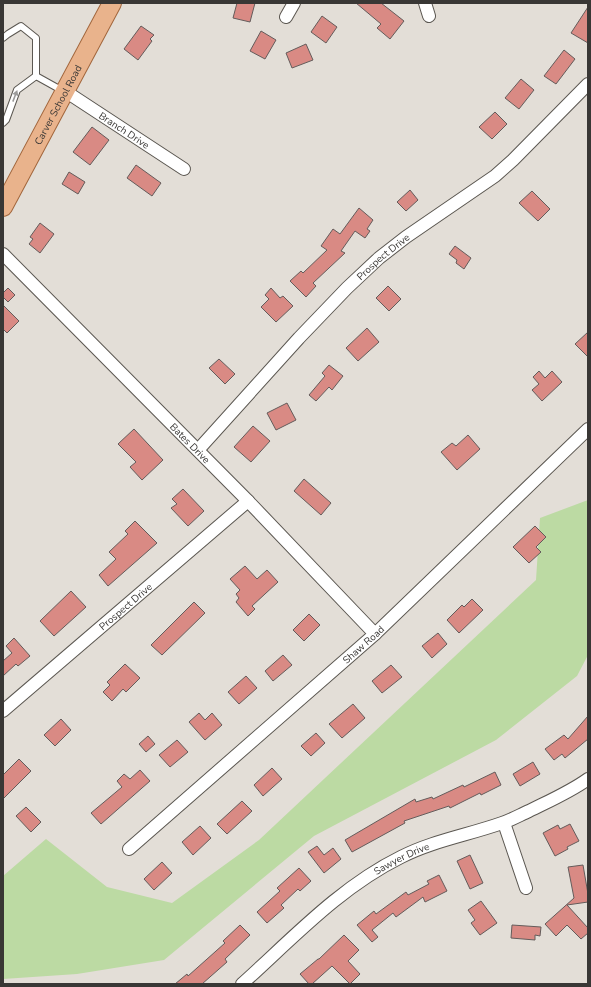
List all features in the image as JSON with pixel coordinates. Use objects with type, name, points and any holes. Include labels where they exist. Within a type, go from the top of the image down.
[{"type":"main road","name":"Carver School Road","points":[[3,207],[112,3]]},
{"type":"street","points":[[286,17],[294,3]]},
{"type":"street","points":[[425,3],[429,16]]},
{"type":"street","name":"Prospect Drive","points":[[198,450],[299,338],[378,258],[495,176],[567,107],[588,84]]},
{"type":"street","name":"Branch Drive","points":[[65,91],[184,169]]},
{"type":"street","name":"Bates Drive","points":[[3,254],[198,450],[376,634]]},
{"type":"street","name":"Shaw Road","points":[[129,849],[376,634],[588,429]]},
{"type":"street","name":"Prospect Drive","points":[[3,711],[248,501]]},
{"type":"street","name":"Sawyer Drive","points":[[242,984],[322,912],[352,887],[380,868],[402,856],[429,846],[504,823],[555,798],[588,779]]},
{"type":"street","points":[[504,823],[526,888]]},
{"type":"lane","points":[[3,38],[21,26],[36,38],[36,76]]},
{"type":"lane","points":[[36,76],[65,91]]},
{"type":"lane","points":[[3,123],[6,120],[17,90],[36,76]]},
{"type":"green space","points":[[588,500],[588,655],[577,676],[496,740],[314,836],[164,960],[77,974],[3,979],[3,876],[46,839],[107,887],[172,903],[259,840],[536,580],[540,518]]},
{"type":"building","points":[[237,3],[255,3],[250,22],[233,18]]},
{"type":"building","points":[[356,3],[381,3],[404,21],[390,39],[377,28],[381,24]]},
{"type":"building","points":[[588,7],[588,43],[571,33]]},
{"type":"building","points":[[322,16],[337,27],[326,43],[311,32]]},
{"type":"building","points":[[141,26],[154,35],[150,39],[152,41],[138,60],[124,49]]},
{"type":"building","points":[[261,31],[276,40],[265,59],[250,51]]},
{"type":"building","points":[[306,44],[313,60],[292,68],[286,53]]},
{"type":"building","points":[[564,50],[575,59],[556,84],[544,76]]},
{"type":"building","points":[[521,79],[534,90],[519,109],[505,98]]},
{"type":"building","points":[[495,112],[507,124],[492,139],[479,127]]},
{"type":"building","points":[[92,127],[109,140],[90,165],[73,152]]},
{"type":"building","points":[[136,165],[161,183],[152,196],[127,178]]},
{"type":"building","points":[[69,172],[85,182],[78,194],[62,184]]},
{"type":"building","points":[[410,190],[418,200],[406,211],[397,202]]},
{"type":"building","points":[[532,191],[550,209],[538,221],[519,203]]},
{"type":"building","points":[[359,208],[373,220],[367,229],[370,231],[365,238],[355,231],[341,251],[345,253],[313,283],[316,286],[306,297],[290,281],[301,271],[303,273],[327,250],[321,246],[333,229],[340,234]]},
{"type":"building","points":[[40,223],[54,234],[40,253],[29,244],[33,239],[30,237]]},
{"type":"building","points":[[455,246],[471,258],[464,269],[456,263],[457,260],[449,254]]},
{"type":"building","points":[[388,286],[401,299],[389,311],[376,298]]},
{"type":"building","points":[[8,288],[15,295],[8,302],[3,297],[3,293]]},
{"type":"building","points":[[271,288],[280,298],[283,296],[293,306],[276,322],[261,307],[269,299],[265,295]]},
{"type":"building","points":[[3,305],[19,321],[7,333],[3,329]]},
{"type":"building","points":[[367,328],[379,342],[358,361],[346,348]]},
{"type":"building","points":[[588,332],[588,357],[575,344]]},
{"type":"building","points":[[219,359],[235,374],[225,384],[209,368]]},
{"type":"building","points":[[329,365],[343,376],[332,390],[329,387],[316,401],[309,395],[325,376],[322,373]]},
{"type":"building","points":[[539,371],[545,378],[552,371],[562,382],[542,401],[532,390],[539,384],[533,377]]},
{"type":"building","points":[[287,403],[296,420],[276,430],[267,413]]},
{"type":"building","points":[[253,426],[270,441],[251,462],[234,447]]},
{"type":"building","points":[[134,429],[163,460],[142,480],[130,467],[136,462],[118,444]]},
{"type":"building","points":[[468,435],[480,449],[457,470],[441,452],[452,443],[456,446]]},
{"type":"building","points":[[304,479],[331,503],[321,515],[294,491]]},
{"type":"building","points":[[183,489],[204,511],[188,526],[171,508],[177,504],[172,499]]},
{"type":"building","points":[[135,521],[157,543],[108,586],[99,575],[116,559],[109,552],[128,534],[125,531]]},
{"type":"building","points":[[535,526],[546,537],[536,547],[541,552],[529,563],[513,547]]},
{"type":"building","points":[[245,566],[257,579],[267,570],[278,582],[252,606],[255,609],[248,616],[236,602],[239,598],[236,594],[240,590],[230,579]]},
{"type":"building","points":[[71,591],[86,607],[54,636],[40,621]]},
{"type":"building","points":[[472,599],[483,610],[459,633],[447,620],[462,605],[464,607]]},
{"type":"building","points":[[194,602],[205,613],[162,655],[151,645]]},
{"type":"building","points":[[309,614],[320,625],[304,641],[293,630]]},
{"type":"building","points":[[438,633],[447,644],[432,658],[422,646]]},
{"type":"building","points":[[14,638],[30,656],[18,666],[16,664],[3,676],[3,661],[12,653],[6,646]]},
{"type":"building","points":[[283,655],[292,665],[273,681],[265,671]]},
{"type":"building","points":[[125,664],[140,678],[126,692],[123,689],[112,701],[103,692],[110,685],[107,682]]},
{"type":"building","points":[[391,665],[402,677],[382,693],[372,681]]},
{"type":"building","points":[[246,676],[257,688],[239,704],[228,692]]},
{"type":"building","points":[[353,704],[365,718],[342,738],[329,724]]},
{"type":"building","points":[[199,713],[205,720],[212,713],[222,725],[205,740],[189,722]]},
{"type":"building","points":[[588,716],[588,739],[565,758],[562,754],[554,760],[545,749],[564,735],[568,739]]},
{"type":"building","points":[[61,719],[71,730],[55,746],[44,735]]},
{"type":"building","points":[[316,733],[325,743],[311,756],[301,746]]},
{"type":"building","points":[[148,736],[155,744],[146,752],[139,744]]},
{"type":"building","points":[[177,740],[188,752],[170,767],[159,755]]},
{"type":"building","points":[[19,759],[31,771],[3,799],[3,775]]},
{"type":"building","points":[[533,762],[540,774],[520,786],[513,774]]},
{"type":"building","points":[[272,768],[282,779],[263,796],[254,785]]},
{"type":"building","points":[[140,770],[150,781],[101,824],[91,813],[122,787],[117,781],[124,774],[130,779]]},
{"type":"building","points":[[495,772],[501,785],[481,795],[480,793],[450,808],[449,806],[404,821],[405,823],[352,852],[345,840],[415,799],[416,802],[432,797],[433,799],[463,785],[464,787]]},
{"type":"building","points":[[242,801],[252,811],[227,834],[217,824]]},
{"type":"building","points":[[26,807],[41,822],[31,832],[16,816]]},
{"type":"building","points":[[570,824],[579,841],[567,847],[568,849],[555,856],[543,833],[558,825],[560,829]]},
{"type":"building","points":[[200,826],[211,838],[193,855],[182,842]]},
{"type":"building","points":[[317,846],[324,855],[333,848],[341,859],[324,873],[308,852]]},
{"type":"building","points":[[470,855],[483,883],[470,889],[457,861]]},
{"type":"building","points":[[162,862],[172,873],[154,890],[144,879]]},
{"type":"building","points":[[583,865],[588,902],[567,905],[588,928],[588,933],[581,939],[567,925],[556,936],[545,924],[574,898],[568,867]]},
{"type":"building","points":[[299,868],[311,881],[300,891],[298,889],[281,905],[284,908],[267,923],[257,912],[280,891],[277,888]]},
{"type":"building","points":[[439,875],[447,891],[425,902],[423,897],[396,917],[393,913],[372,930],[378,937],[372,942],[357,925],[374,911],[376,914],[406,892],[408,895],[429,884],[427,881]]},
{"type":"building","points":[[481,901],[497,923],[480,935],[471,923],[475,920],[468,910]]},
{"type":"building","points":[[240,925],[250,935],[225,959],[227,962],[202,984],[175,984],[187,974],[188,976],[225,943],[223,941]]},
{"type":"building","points":[[512,925],[541,927],[540,936],[535,935],[535,940],[511,938]]},
{"type":"building","points":[[344,935],[359,950],[348,961],[360,974],[350,984],[332,966],[312,984],[309,984],[300,974],[319,959]]}]
